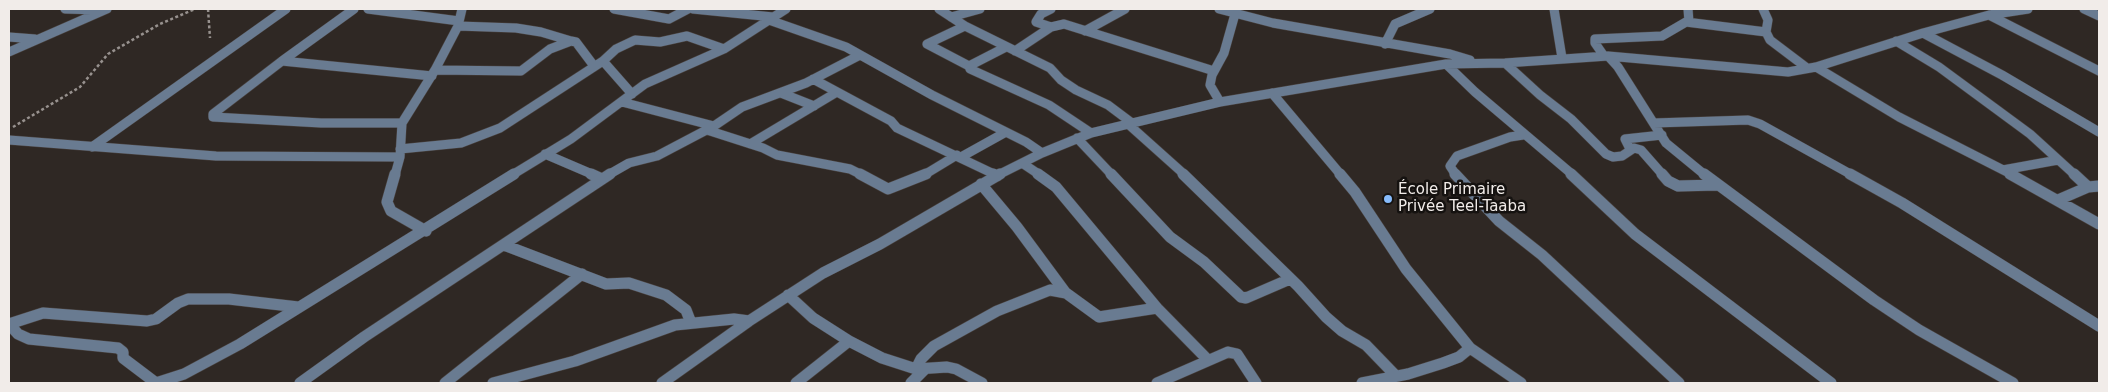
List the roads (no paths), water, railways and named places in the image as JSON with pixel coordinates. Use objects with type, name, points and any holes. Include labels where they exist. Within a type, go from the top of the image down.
[{"type":"street","points":[[65,9],[105,9]]},
{"type":"street","points":[[9,52],[105,9]]},
{"type":"street","points":[[92,147],[286,9]]},
{"type":"street","points":[[354,9],[282,61],[213,114],[213,117],[321,123],[402,124]]},
{"type":"street","points":[[368,9],[550,34],[576,42],[594,66]]},
{"type":"street","points":[[426,230],[388,208],[387,202],[400,153],[402,124],[434,73],[459,23],[462,9]]},
{"type":"street","points":[[614,9],[669,19],[688,9]]},
{"type":"street","points":[[693,9],[771,19],[846,47],[1042,153]]},
{"type":"street","points":[[298,307],[229,299],[188,299],[178,302],[156,319],[147,321],[43,313],[9,324],[18,334],[29,339],[118,348],[123,352],[123,358],[156,383],[184,374],[214,358],[426,230],[599,121],[632,94],[656,78],[724,49],[786,9]]},
{"type":"street","points":[[939,9],[965,26],[1050,68],[1061,80],[1076,90],[1108,105],[1174,165],[1342,331],[1366,345],[1394,378]]},
{"type":"street","points":[[950,17],[980,9]]},
{"type":"street","points":[[1051,9],[1041,14],[1036,22],[1051,27]]},
{"type":"street","points":[[1085,31],[1125,9]]},
{"type":"street","points":[[1220,9],[1235,14],[1385,44],[1450,54],[1476,63]]},
{"type":"street","points":[[1385,44],[1395,24],[1430,9]]},
{"type":"street","points":[[1554,9],[1562,58]]},
{"type":"street","points":[[1688,9],[1689,22]]},
{"type":"street","points":[[1763,9],[1768,20],[1766,32],[1770,40],[1811,67],[1899,117],[2003,170],[2099,224]]},
{"type":"street","points":[[662,383],[749,321],[823,273],[880,244],[981,184],[1042,153],[1091,133],[1220,102],[1446,64],[1505,63],[1606,56],[1788,72],[1811,67],[1923,32],[1989,15],[2028,9]]},
{"type":"street","points":[[2084,9],[2099,16]]},
{"type":"street","points":[[1220,102],[1210,84],[1214,71],[1224,53],[1235,14]]},
{"type":"street","points":[[1989,15],[2099,71]]},
{"type":"street","points":[[1766,32],[1689,22],[1662,36],[1595,38],[1595,44],[1618,67],[1673,150],[1716,185],[1874,300],[1919,330],[2012,383]]},
{"type":"street","points":[[1015,51],[1051,27],[1064,24],[1214,71]]},
{"type":"street","points":[[965,26],[927,44],[969,66],[972,70],[1049,105],[1091,133]]},
{"type":"street","points":[[1923,32],[2002,75],[2099,132]]},
{"type":"street","points":[[9,140],[216,156],[400,153],[461,143],[500,128],[603,61],[627,43],[644,39],[660,42],[687,36],[724,49]]},
{"type":"street","points":[[9,37],[36,40]]},
{"type":"street","points":[[282,61],[434,73],[521,71],[550,49],[571,41]]},
{"type":"street","points":[[1896,41],[1966,86],[2030,134],[2088,187]]},
{"type":"street","points":[[969,66],[1006,47]]},
{"type":"street","points":[[300,383],[364,337],[622,166],[658,156],[710,128],[742,107],[781,94],[860,55]]},
{"type":"street","points":[[603,61],[632,94]]},
{"type":"street","points":[[1505,63],[1540,95],[1571,119],[1606,154],[1613,157],[1622,156],[1630,149],[1641,150],[1668,181],[1678,186],[1716,185]]},
{"type":"street","points":[[1446,64],[1523,134],[1578,180],[1635,234],[1831,383]]},
{"type":"street","points":[[813,79],[891,121],[897,128],[959,156],[997,176]]},
{"type":"street","points":[[750,144],[837,92]]},
{"type":"street","points":[[1272,93],[1355,192],[1406,269],[1470,348],[1521,383]]},
{"type":"street","points":[[781,94],[814,106]]},
{"type":"street","points":[[622,102],[710,128],[777,155],[850,169],[888,189],[921,177],[1006,132]]},
{"type":"street","points":[[1654,123],[1748,120],[1760,124],[1902,203],[2099,326]]},
{"type":"street","points":[[1523,134],[1457,156],[1450,166],[1451,170],[1499,221],[1542,255],[1679,383]]},
{"type":"street","points":[[1630,149],[1625,139],[1662,135]]},
{"type":"street","points":[[1077,138],[1170,237],[1204,262],[1241,297],[1246,298],[1290,280]]},
{"type":"street","points":[[545,154],[602,179]]},
{"type":"street","points":[[2003,170],[2058,160]]},
{"type":"street","points":[[1022,163],[1056,187],[1157,308],[1208,359]]},
{"type":"street","points":[[981,184],[1017,227],[1066,293],[1081,306],[1099,317],[1157,308]]},
{"type":"street","points":[[2058,200],[2088,187],[2099,186]]},
{"type":"street","points":[[504,245],[606,284],[628,282],[666,295],[678,302],[686,310],[691,323]]},
{"type":"street","points":[[445,383],[582,274]]},
{"type":"street","points":[[911,383],[921,369],[921,359],[934,346],[997,311],[1050,290],[1066,293]]},
{"type":"street","points":[[788,295],[813,318],[849,341],[882,358],[921,369],[956,369],[982,383]]},
{"type":"street","points":[[493,383],[574,361],[652,332],[691,323],[734,319],[749,321]]},
{"type":"street","points":[[796,383],[849,341]]},
{"type":"street","points":[[1362,383],[1394,378],[1443,363],[1459,357],[1470,348]]},
{"type":"street","points":[[1157,383],[1208,359],[1228,352],[1234,352],[1256,383]]},
{"type":"place","name":"École Primaire Privée Teel-Taaba","points":[[1388,199]]}]
